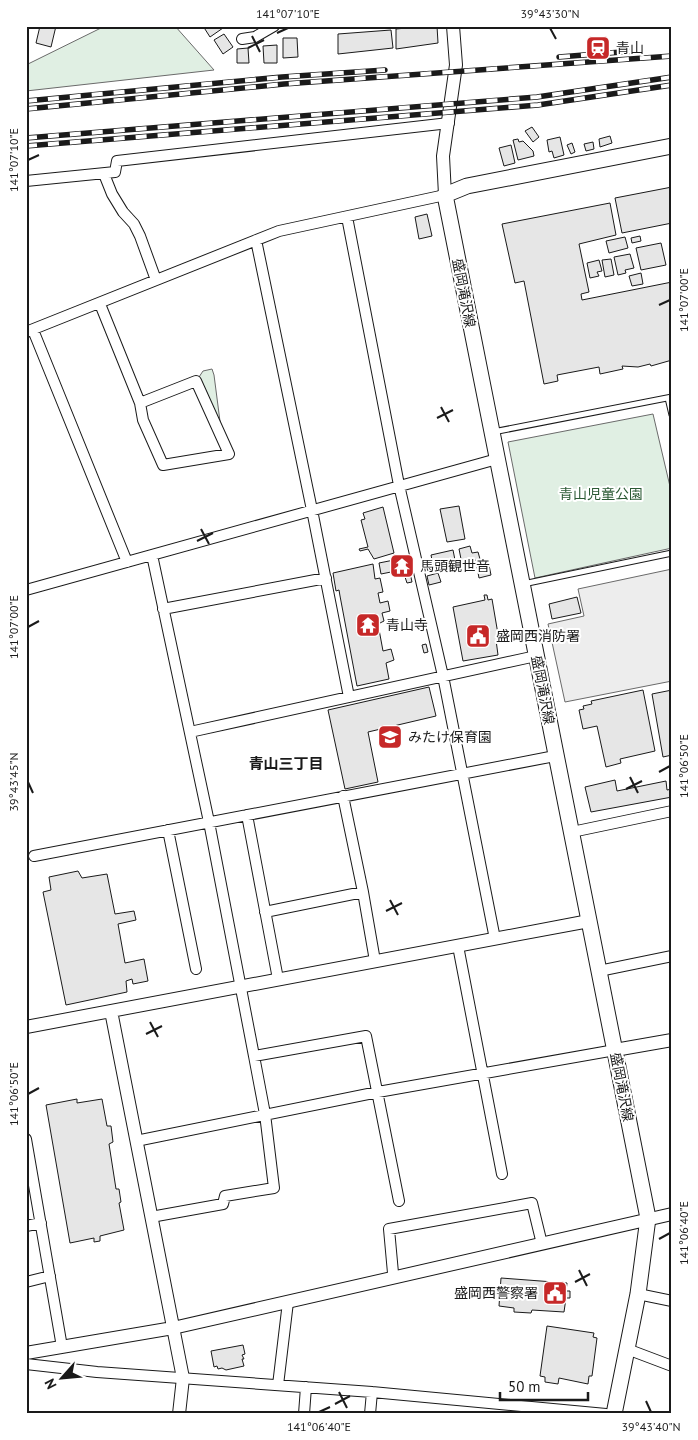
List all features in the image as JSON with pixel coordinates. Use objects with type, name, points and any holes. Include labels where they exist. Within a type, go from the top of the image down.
[{"type":"main road","points":[[445,196],[467,186],[672,146]]},
{"type":"main road","name":"盛岡滝沢線","points":[[445,196],[648,1218],[638,1294],[614,1414]]},
{"type":"street","points":[[242,39],[255,37],[274,26]]},
{"type":"street","points":[[127,562],[30,331],[279,231],[445,196],[443,156],[456,65],[452,26]]},
{"type":"street","points":[[26,181],[115,172],[118,161],[449,124]]},
{"type":"street","points":[[104,174],[112,194],[123,212],[134,224],[140,236],[156,280]]},
{"type":"street","points":[[346,218],[399,485],[443,676],[496,939]]},
{"type":"street","points":[[256,240],[349,697]]},
{"type":"street","points":[[100,304],[140,402],[143,420],[163,465],[229,454],[196,381],[140,402]]},
{"type":"street","points":[[26,590],[497,459]]},
{"type":"street","points":[[151,1217],[223,1204],[225,1196],[274,1188],[265,1114],[241,987],[209,822],[152,555]]},
{"type":"street","points":[[163,609],[326,578]]},
{"type":"street","points":[[190,732],[536,656]]},
{"type":"street","points":[[34,856],[556,756]]},
{"type":"street","points":[[343,796],[375,961]]},
{"type":"street","points":[[572,832],[672,812]]},
{"type":"street","points":[[247,815],[278,980]]},
{"type":"street","points":[[168,830],[196,969]]},
{"type":"street","points":[[265,912],[363,892]]},
{"type":"street","points":[[26,1027],[589,921]]},
{"type":"street","points":[[458,946],[502,1174]]},
{"type":"street","points":[[599,971],[672,956]]},
{"type":"street","points":[[111,1011],[183,1378],[179,1414]]},
{"type":"street","points":[[254,1056],[366,1036],[399,1201]]},
{"type":"street","points":[[136,1141],[378,1092],[672,1040]]},
{"type":"street","points":[[26,1139],[62,1347]]},
{"type":"street","points":[[393,1273],[389,1229],[532,1203],[542,1244]]},
{"type":"street","points":[[26,1353],[173,1328],[672,1214]]},
{"type":"street","points":[[26,1226],[41,1223]]},
{"type":"street","points":[[26,1282],[50,1276]]},
{"type":"street","points":[[638,1294],[672,1301]]},
{"type":"street","points":[[278,1385],[288,1302]]},
{"type":"street","points":[[627,1349],[672,1366]]},
{"type":"street","points":[[26,1364],[96,1372],[372,1392],[606,1414]]},
{"type":"street","points":[[304,1414],[306,1387]]},
{"type":"street","points":[[370,1414],[372,1392]]},
{"type":"lane","points":[[492,433],[670,398],[672,415]]},
{"type":"lane","points":[[522,585],[672,553]]},
{"type":"green space","points":[[105,26],[175,26],[214,70],[26,91],[26,65]]},
{"type":"green space","points":[[212,369],[221,429],[199,377],[203,371]]},
{"type":"green space","name":"青山児童公園","points":[[653,414],[672,495],[672,548],[535,578],[508,442]]},
{"type":"shaded area","points":[[672,569],[672,681],[565,702],[548,624],[584,616],[578,589]]},
{"type":"building","points":[[40,26],[56,26],[51,47],[36,43]]},
{"type":"building","points":[[203,26],[222,26],[223,28],[210,37]]},
{"type":"building","points":[[437,26],[438,43],[396,49],[396,29]]},
{"type":"building","points":[[391,30],[393,48],[338,54],[338,34]]},
{"type":"building","points":[[224,34],[233,47],[223,54],[214,40]]},
{"type":"building","points":[[283,38],[297,38],[298,57],[283,58]]},
{"type":"building","points":[[277,45],[277,63],[264,63],[263,46]]},
{"type":"building","points":[[248,48],[249,63],[237,63],[237,49]]},
{"type":"building","points":[[532,127],[539,137],[533,142],[525,131]]},
{"type":"building","points":[[610,136],[612,143],[600,147],[599,139]]},
{"type":"building","points":[[560,137],[564,155],[554,158],[552,151],[549,152],[547,140]]},
{"type":"building","points":[[518,139],[519,142],[523,141],[533,151],[534,156],[518,160],[513,140]]},
{"type":"building","points":[[593,142],[594,149],[586,151],[584,144]]},
{"type":"building","points":[[572,143],[575,152],[571,154],[567,145]]},
{"type":"building","points":[[511,145],[515,163],[504,166],[499,148]]},
{"type":"building","points":[[672,187],[672,223],[622,233],[615,198]]},
{"type":"building","points":[[610,203],[616,235],[579,244],[589,292],[581,294],[582,300],[672,282],[672,360],[651,366],[650,364],[638,367],[622,366],[623,369],[600,374],[599,367],[557,375],[558,381],[544,384],[524,281],[515,283],[502,224]]},
{"type":"building","points":[[427,214],[432,236],[419,239],[415,217]]},
{"type":"building","points":[[640,236],[641,241],[632,243],[631,238]]},
{"type":"building","points":[[625,237],[628,248],[609,253],[606,241]]},
{"type":"building","points":[[661,243],[666,265],[641,270],[636,248]]},
{"type":"building","points":[[630,254],[634,268],[625,270],[626,273],[618,275],[614,257]]},
{"type":"building","points":[[611,259],[614,275],[605,277],[602,260]]},
{"type":"building","points":[[599,260],[602,271],[597,272],[599,276],[590,278],[587,263]]},
{"type":"building","points":[[641,273],[643,284],[632,286],[629,276]]},
{"type":"building","points":[[459,506],[465,539],[447,542],[440,509]]},
{"type":"building","points":[[383,507],[394,553],[374,559],[368,549],[360,551],[359,549],[368,547],[361,520],[365,519],[363,513]]},
{"type":"building","points":[[470,546],[472,553],[478,552],[480,559],[462,564],[459,549]]},
{"type":"building","points":[[453,550],[456,565],[434,570],[431,555]]},
{"type":"building","points":[[404,558],[406,569],[381,574],[379,563]]},
{"type":"building","points":[[373,564],[375,579],[380,578],[383,592],[378,593],[380,603],[388,601],[390,611],[382,613],[384,621],[378,624],[383,651],[391,649],[394,660],[386,663],[389,679],[357,686],[339,590],[336,591],[333,573]]},
{"type":"building","points":[[489,565],[491,575],[479,578],[477,567]]},
{"type":"building","points":[[410,573],[412,582],[407,583],[404,574]]},
{"type":"building","points":[[438,573],[441,582],[429,585],[427,576]]},
{"type":"building","points":[[484,595],[487,595],[488,600],[492,599],[499,640],[496,640],[498,655],[463,661],[453,607],[485,600]]},
{"type":"building","points":[[577,597],[581,613],[552,619],[549,604]]},
{"type":"building","points":[[426,644],[428,652],[424,653],[422,645]]},
{"type":"building","points":[[429,687],[436,716],[368,732],[378,782],[345,789],[328,710]]},
{"type":"building","points":[[643,690],[655,751],[620,759],[621,763],[606,767],[597,726],[583,729],[579,710],[584,709],[583,706],[592,704],[591,701]]},
{"type":"building","points":[[672,690],[672,755],[663,757],[652,694]]},
{"type":"building","points":[[615,780],[617,791],[666,781],[667,790],[672,789],[672,797],[591,812],[585,787]]},
{"type":"building","points":[[78,871],[82,878],[107,874],[115,914],[134,911],[136,920],[118,924],[125,963],[144,959],[148,981],[133,984],[132,979],[126,981],[127,992],[66,1005],[43,892],[51,890],[49,877]]},
{"type":"building","points":[[77,1099],[77,1103],[102,1099],[107,1126],[111,1126],[113,1142],[109,1144],[116,1189],[119,1189],[121,1202],[119,1203],[124,1230],[100,1236],[100,1241],[94,1242],[94,1238],[70,1243],[46,1105]]},
{"type":"building","points":[[501,1278],[567,1283],[566,1291],[570,1291],[570,1298],[566,1298],[564,1312],[532,1310],[531,1313],[514,1312],[514,1308],[499,1306]]},
{"type":"building","points":[[547,1326],[594,1333],[593,1337],[597,1338],[592,1376],[589,1376],[588,1384],[559,1378],[558,1384],[545,1382],[545,1377],[540,1376]]},
{"type":"building","points":[[243,1345],[245,1354],[242,1355],[244,1359],[242,1359],[244,1366],[226,1370],[218,1369],[217,1366],[214,1367],[211,1351]]},
{"type":"railway","points":[[559,57],[634,51]]},
{"type":"railway","points":[[26,109],[284,84],[672,56]]},
{"type":"railway","points":[[26,101],[282,77],[385,70]]},
{"type":"railway","points":[[26,138],[537,97],[672,77]]},
{"type":"railway","points":[[26,146],[538,105],[672,85]]},
{"type":"place","name":"青山","points":[[598,48]]},
{"type":"place","name":"馬頭観世音","points":[[402,566]]},
{"type":"place","name":"青山寺","points":[[368,625]]},
{"type":"place","name":"盛岡西消防署","points":[[478,636]]},
{"type":"place","name":"みたけ保育園","points":[[390,737]]},
{"type":"place","name":"盛岡西警察署","points":[[555,1293]]},
{"type":"district","name":"青山三丁目","points":[[286,764]]}]
